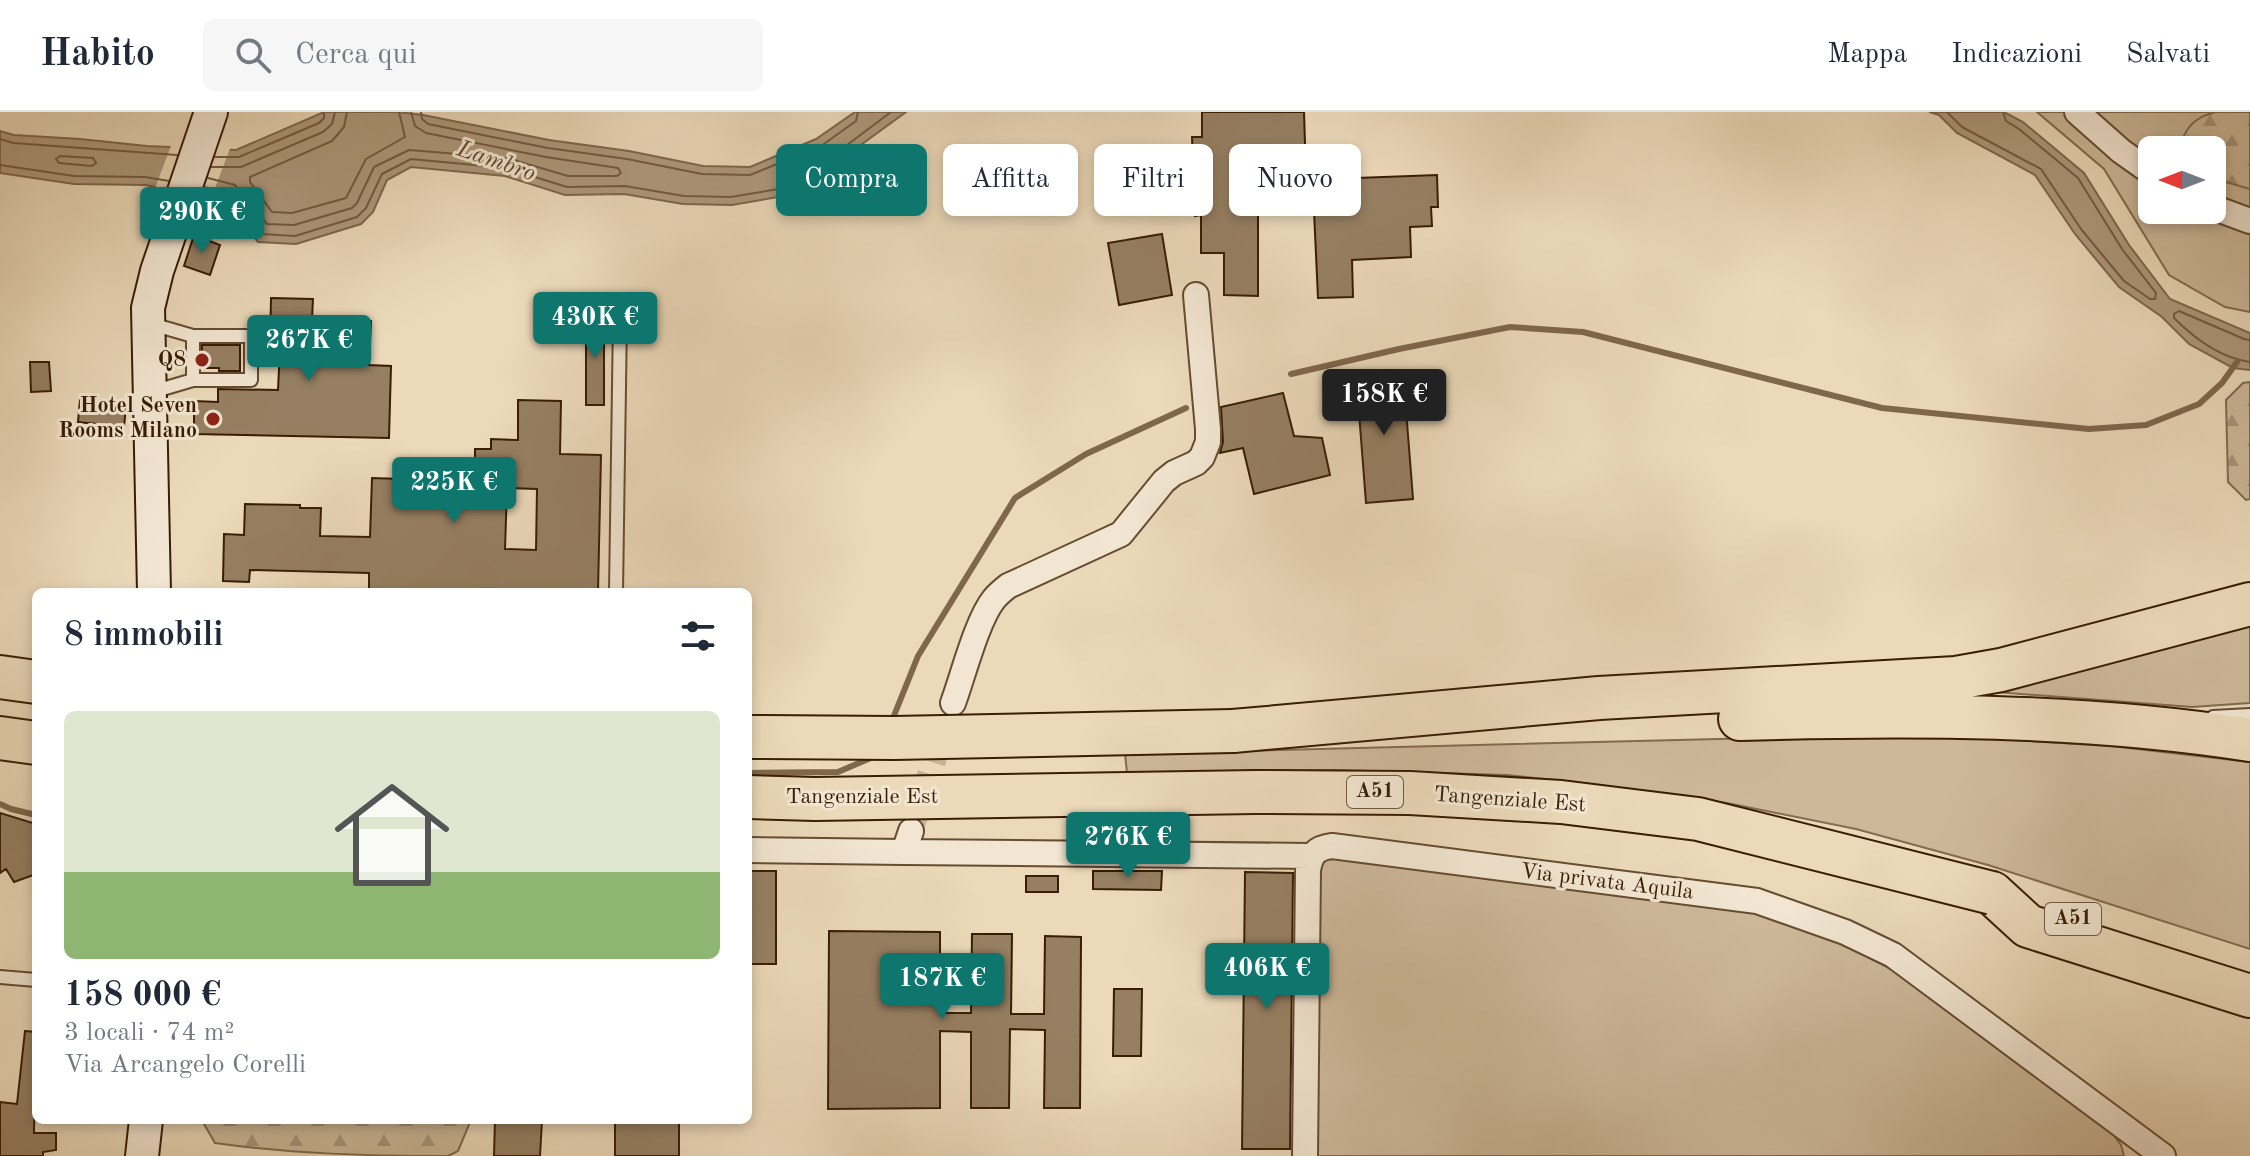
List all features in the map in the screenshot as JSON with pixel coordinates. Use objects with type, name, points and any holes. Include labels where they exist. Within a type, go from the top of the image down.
[{"type":"highway","points":[[752,737],[894,738],[1233,731],[1714,705],[1956,678],[2001,670],[2250,604]]},
{"type":"highway","points":[[0,677],[32,681]]},
{"type":"highway","points":[[1714,705],[1870,715],[1972,716],[2109,725],[2250,740]]},
{"type":"highway","points":[[0,738],[32,742]]},
{"type":"highway","name":"Tangenziale Est","points":[[752,797],[815,799],[1255,792],[1410,793],[1561,802],[1698,819],[1992,893],[2055,914],[2151,953],[2250,971]]},
{"type":"highway","points":[[2151,953],[2250,996]]},
{"type":"street","points":[[2077,112],[2138,163]]},
{"type":"street","points":[[154,588],[147,322],[150,293],[206,126]]},
{"type":"street","points":[[2226,212],[2250,221]]},
{"type":"street","points":[[953,703],[987,610],[998,594],[1008,586],[1116,537],[1164,481],[1202,457],[1208,442],[1208,429],[1196,295]]},
{"type":"street","name":"Via privata Aquila","points":[[752,850],[908,841],[1310,856],[1320,847],[1332,846],[1757,901],[1845,932],[1893,955],[2138,1147],[2163,1156]]},
{"type":"street","points":[[1305,1156],[1310,856]]},
{"type":"street","points":[[142,1156],[146,1124]]},
{"type":"lane","points":[[616,588],[620,318]]},
{"type":"lane","points":[[147,322],[193,336],[251,336],[251,380],[193,380],[149,392]]},
{"type":"lane","points":[[193,336],[193,380]]},
{"type":"lane","points":[[2203,718],[2250,715]]},
{"type":"lane","points":[[2109,725],[2187,719]]},
{"type":"lane","points":[[0,977],[32,980]]},
{"type":"green space","points":[[2037,112],[2250,112],[2250,312],[2225,307],[2169,275],[2104,169]]},
{"type":"green space","points":[[2216,112],[2250,112],[2250,189],[2226,182],[2226,136],[2184,136],[2193,123]]},
{"type":"green space","points":[[2250,382],[2250,499],[2246,500],[2228,482],[2226,400],[2243,383]]},
{"type":"green space","points":[[2250,613],[2250,703],[2192,707],[1995,692]]},
{"type":"green space","points":[[1913,734],[2111,746],[2250,762],[2250,949],[1988,865],[1856,829],[1727,803],[1507,775],[1335,770],[1127,773],[1125,754]]},
{"type":"green space","points":[[1326,856],[1751,909],[1846,945],[1913,981],[2113,1134],[2124,1156],[1314,1156],[1320,863]]},
{"type":"green space","points":[[204,1124],[469,1124],[458,1151],[448,1156],[332,1154],[215,1143]]},
{"type":"water","name":"Lambro","points":[[324,112],[398,112],[703,166],[750,167],[776,156],[776,197],[732,205],[683,204],[624,194],[565,195],[505,176],[411,167],[387,180],[373,212],[361,224],[296,244],[258,242],[225,199],[145,185],[74,184],[0,173],[0,131],[14,135],[147,146],[236,150]]},
{"type":"water","points":[[855,112],[906,112],[862,144],[804,144]]},
{"type":"water","points":[[1929,112],[2004,112],[2023,122],[2084,173],[2129,245],[2170,299],[2250,333],[2250,370],[2233,368],[2189,344],[2162,317],[2119,287],[2075,234],[2035,175],[1957,133],[1939,115]]},
{"type":"pier","points":[[172,143],[231,146],[210,201],[154,191]]},
{"type":"building","points":[[1202,112],[1304,112],[1305,144],[1229,144],[1229,216],[1258,216],[1258,296],[1224,295],[1224,253],[1201,253],[1201,216],[1213,216],[1213,144],[1192,144],[1192,137],[1202,137]]},
{"type":"building","points":[[1437,175],[1438,207],[1431,207],[1432,226],[1410,227],[1411,257],[1352,260],[1353,297],[1318,298],[1314,216],[1361,216],[1361,178]]},
{"type":"building","points":[[1162,234],[1172,295],[1119,305],[1108,243]]},
{"type":"building","points":[[194,235],[220,245],[210,275],[184,266]]},
{"type":"building","points":[[271,298],[313,299],[312,319],[371,321],[369,365],[391,366],[389,438],[194,434],[194,401],[218,402],[218,389],[278,390],[280,348],[270,348]]},
{"type":"building","points":[[586,316],[604,316],[604,405],[586,405]]},
{"type":"building","points":[[202,345],[240,345],[240,371],[202,368]]},
{"type":"building","points":[[30,362],[49,362],[51,391],[31,392]]},
{"type":"building","points":[[1403,371],[1413,499],[1366,503],[1356,374]]},
{"type":"building","points":[[1283,393],[1294,436],[1322,438],[1330,475],[1254,494],[1243,448],[1220,453],[1223,442],[1221,407]]},
{"type":"building","points":[[80,400],[126,406],[124,427],[78,422]]},
{"type":"building","points":[[518,400],[561,401],[560,454],[601,455],[598,588],[369,588],[369,573],[250,570],[249,582],[223,581],[224,534],[244,535],[245,504],[321,508],[320,536],[370,537],[372,478],[401,479],[400,494],[441,495],[442,464],[475,464],[475,449],[491,449],[491,439],[518,440]],"holes":[[[507,488],[537,489],[536,550],[505,549]]]},
{"type":"building","points":[[0,813],[32,823],[32,875],[14,882],[6,869],[0,873]]},
{"type":"building","points":[[752,871],[776,871],[776,964],[752,964]]},
{"type":"building","points":[[1093,871],[1162,871],[1161,890],[1093,889]]},
{"type":"building","points":[[1245,872],[1293,873],[1290,1149],[1242,1149]]},
{"type":"building","points":[[1026,876],[1058,876],[1058,892],[1026,892]]},
{"type":"building","points":[[829,931],[940,932],[940,1013],[971,1013],[972,934],[1012,934],[1011,1014],[1044,1014],[1045,936],[1081,937],[1080,1108],[1044,1108],[1045,1030],[1010,1029],[1009,1108],[971,1108],[971,1032],[940,1031],[940,1108],[828,1109]]},
{"type":"building","points":[[1114,989],[1142,989],[1141,1056],[1113,1056]]},
{"type":"building","points":[[25,1031],[32,1032],[32,1124],[34,1133],[56,1133],[56,1150],[43,1152],[43,1156],[0,1156],[0,1102],[17,1104]]},
{"type":"building","points":[[495,1124],[542,1124],[540,1156],[494,1156]]},
{"type":"building","points":[[615,1124],[679,1124],[679,1156],[615,1156]]},
{"type":"waterway","points":[[1291,374],[1510,327],[1583,332],[1882,408],[2089,429],[2146,425],[2199,404],[2222,383],[2237,362]]},
{"type":"waterway","points":[[891,723],[918,656],[1015,498],[1086,454],[1186,408]]},
{"type":"waterway","points":[[752,773],[838,772],[873,757]]},
{"type":"waterway","points":[[0,804],[32,814]]},
{"type":"tunnel","points":[[911,831],[945,727]]},
{"type":"place","name":"Q8","points":[[202,360]]},
{"type":"place","name":"Hotel Seven Rooms Milano","points":[[213,419]]}]
